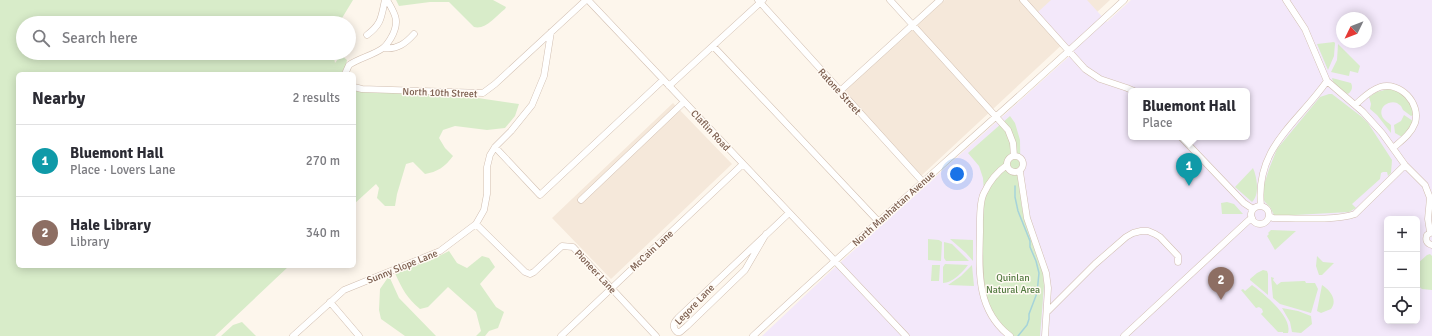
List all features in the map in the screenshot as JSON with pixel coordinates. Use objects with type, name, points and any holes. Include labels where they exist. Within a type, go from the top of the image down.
[{"type":"street","points":[[367,35],[376,29],[382,17],[386,0]]},
{"type":"street","points":[[384,48],[395,29],[397,21],[395,13],[386,0]]},
{"type":"street","name":"North 10th Street","points":[[356,87],[483,93],[496,84],[587,0]]},
{"type":"street","name":"Claflin Road","points":[[587,0],[906,336]]},
{"type":"street","points":[[890,0],[1008,130],[1013,143],[1014,156]]},
{"type":"street","points":[[840,91],[940,0]]},
{"type":"street","points":[[1023,0],[1085,70],[1100,79],[1128,88]]},
{"type":"street","name":"North Manhattan Avenue","points":[[753,336],[834,260],[1124,0]]},
{"type":"street","points":[[1286,0],[1305,29],[1327,81],[1363,112],[1428,192],[1430,198],[1428,219],[1431,232],[1427,235],[1426,240],[1432,245]]},
{"type":"street","points":[[669,86],[761,1]]},
{"type":"street","name":"Ratone Street","points":[[761,1],[922,181]]},
{"type":"street","name":"Sunny Slope Lane","points":[[293,336],[344,290],[440,251],[476,224],[484,210],[487,194],[487,167],[490,155],[495,147],[511,132],[532,106],[544,76],[552,32]]},
{"type":"street","points":[[346,72],[349,65],[353,62],[384,48],[397,47],[407,42],[414,34]]},
{"type":"street","points":[[713,46],[878,221]]},
{"type":"street","points":[[495,147],[540,195],[663,80]]},
{"type":"street","points":[[1260,206],[1259,191],[1262,174],[1276,142],[1327,81]]},
{"type":"street","points":[[1355,105],[1369,93],[1385,86],[1398,88],[1410,98],[1415,109],[1416,119],[1414,125],[1405,138],[1393,148]]},
{"type":"street","points":[[581,200],[684,102]]},
{"type":"street","points":[[1184,140],[1244,203],[1253,210]]},
{"type":"street","points":[[1010,336],[999,326],[985,302],[980,287],[980,220],[983,194],[995,175],[1007,165],[1008,160],[1014,156]]},
{"type":"street","points":[[1014,156],[1020,158],[1024,162],[1023,168],[1020,172],[1027,218],[1046,273],[1048,288],[1045,336]]},
{"type":"street","name":"McCain Lane","points":[[561,336],[742,164]]},
{"type":"street","points":[[1007,165],[1012,172],[1020,172]]},
{"type":"street","points":[[1269,216],[1273,218],[1348,217],[1355,214],[1405,165]]},
{"type":"street","points":[[1260,206],[1267,209],[1269,216],[1266,221],[1262,223],[1256,222],[1252,218],[1251,214],[1253,210],[1260,206]]},
{"type":"street","name":"Legore Lane","points":[[766,234],[745,270],[687,326],[680,332],[677,332],[673,326],[674,322],[766,234],[789,213]]},
{"type":"street","points":[[1124,336],[1248,220],[1252,218]]},
{"type":"street","name":"Pioneer Lane","points":[[476,224],[526,272],[530,274],[562,246],[573,247],[656,336]]},
{"type":"street","points":[[1047,312],[1094,264],[1126,237],[1133,233],[1148,231],[1160,237],[1178,256],[1178,262]]},
{"type":"street","points":[[330,302],[359,336]]},
{"type":"shaded area","points":[[945,0],[1110,0],[921,176],[844,91]]},
{"type":"shaded area","points":[[1051,0],[1087,0],[1107,22],[1131,0],[1432,0],[1432,336],[762,336],[833,269],[1074,52],[1038,12]]},
{"type":"shaded area","points":[[673,103],[732,164],[611,279],[552,218]]},
{"type":"green space","points":[[0,0],[353,0],[343,16],[16,16],[16,60],[334,60],[335,63],[337,60],[347,60],[344,72],[16,72],[16,268],[287,268],[215,336],[0,336]]},
{"type":"green space","points":[[396,0],[493,0],[506,7],[491,22],[483,26],[474,27],[449,2],[430,2],[399,6]]},
{"type":"green space","points":[[1334,42],[1334,56],[1328,70],[1317,44]]},
{"type":"green space","points":[[1338,48],[1342,48],[1360,66],[1358,73],[1350,71],[1349,76],[1331,72],[1337,60]]},
{"type":"green space","points":[[1332,78],[1351,83],[1352,87],[1350,92],[1348,94],[1338,88]]},
{"type":"green space","points":[[1388,89],[1398,92],[1405,97],[1411,105],[1413,115],[1411,116],[1403,110],[1401,106],[1394,102],[1384,106],[1381,111],[1384,119],[1391,125],[1391,133],[1377,115],[1370,109],[1371,104],[1369,97],[1377,92]]},
{"type":"green space","points":[[356,90],[471,97],[519,104],[515,116],[505,128],[487,130],[455,126],[443,130],[439,138],[445,148],[453,156],[440,168],[425,174],[413,162],[406,164],[395,206],[385,206],[377,198],[379,188],[376,184],[356,202]]},
{"type":"green space","points":[[1332,94],[1368,123],[1392,160],[1391,173],[1388,176],[1387,172],[1381,173],[1380,179],[1352,204],[1356,208],[1349,212],[1274,215],[1264,200],[1264,185],[1277,149],[1320,97]]},
{"type":"green space","points":[[1404,115],[1413,121],[1410,128],[1402,137],[1395,133],[1394,125],[1401,121]]},
{"type":"green space","name":"Quinlan Natural Area","points":[[1010,116],[1015,123],[1020,140],[1021,203],[1026,224],[1043,273],[1044,286],[1040,336],[1014,336],[1003,326],[996,318],[989,305],[982,275],[983,178],[979,166],[968,153]]},
{"type":"green space","points":[[1253,168],[1257,181],[1257,191],[1255,199],[1252,202],[1235,187]]},
{"type":"green space","points":[[1227,202],[1234,204],[1243,214],[1222,214],[1221,203]]},
{"type":"green space","points":[[1271,230],[1296,231],[1275,250],[1267,236]]},
{"type":"green space","points":[[928,239],[939,240],[942,242],[941,261],[928,260]]},
{"type":"green space","points":[[950,239],[973,240],[973,261],[966,253]]},
{"type":"green space","points":[[944,242],[952,244],[969,261],[946,261],[944,258]]},
{"type":"green space","points":[[449,251],[457,263],[467,268],[482,256],[489,258],[495,267],[480,284],[496,307],[504,312],[498,328],[489,331],[485,336],[476,336],[481,331],[476,312],[448,287],[428,307],[420,309],[405,293],[395,273],[431,260]]},
{"type":"green space","points":[[1430,254],[1432,256],[1432,290],[1420,287],[1420,261]]},
{"type":"green space","points":[[1317,256],[1323,262],[1334,263],[1322,275],[1319,275],[1316,266]]},
{"type":"green space","points":[[945,264],[968,265],[954,279],[943,283],[943,267]]},
{"type":"green space","points":[[932,265],[940,265],[939,281],[931,281]]},
{"type":"green space","points":[[972,265],[974,286],[948,285],[961,276]]},
{"type":"green space","points":[[1263,270],[1267,271],[1268,274],[1268,295],[1250,280],[1257,273]]},
{"type":"green space","points":[[389,276],[399,298],[436,336],[405,336],[381,319],[379,310],[380,289]]},
{"type":"green space","points":[[1271,277],[1274,278],[1273,280],[1277,285],[1281,282],[1305,281],[1306,283],[1315,283],[1318,289],[1311,313],[1280,304],[1273,298]]},
{"type":"green space","points":[[1252,285],[1270,299],[1282,313],[1286,320],[1288,333],[1278,332],[1261,314],[1263,312],[1262,309],[1259,307],[1256,308],[1241,290],[1243,289],[1245,291]]},
{"type":"green space","points":[[1322,285],[1330,292],[1334,302],[1331,309],[1321,313],[1317,311]]},
{"type":"green space","points":[[1282,308],[1298,311],[1311,316],[1312,324],[1301,333],[1292,332],[1290,322]]},
{"type":"green space","points":[[242,322],[256,336],[221,336],[233,325]]},
{"type":"waterway","points":[[1015,186],[1015,197],[1018,211],[1030,241],[1030,247],[1039,273],[1037,293],[1029,314],[1029,319],[1027,325],[1018,336]]},
{"type":"place","name":"Bluemont Hall","points":[[1189,186]]},
{"type":"place","name":"Hale Library","points":[[1221,300]]}]
